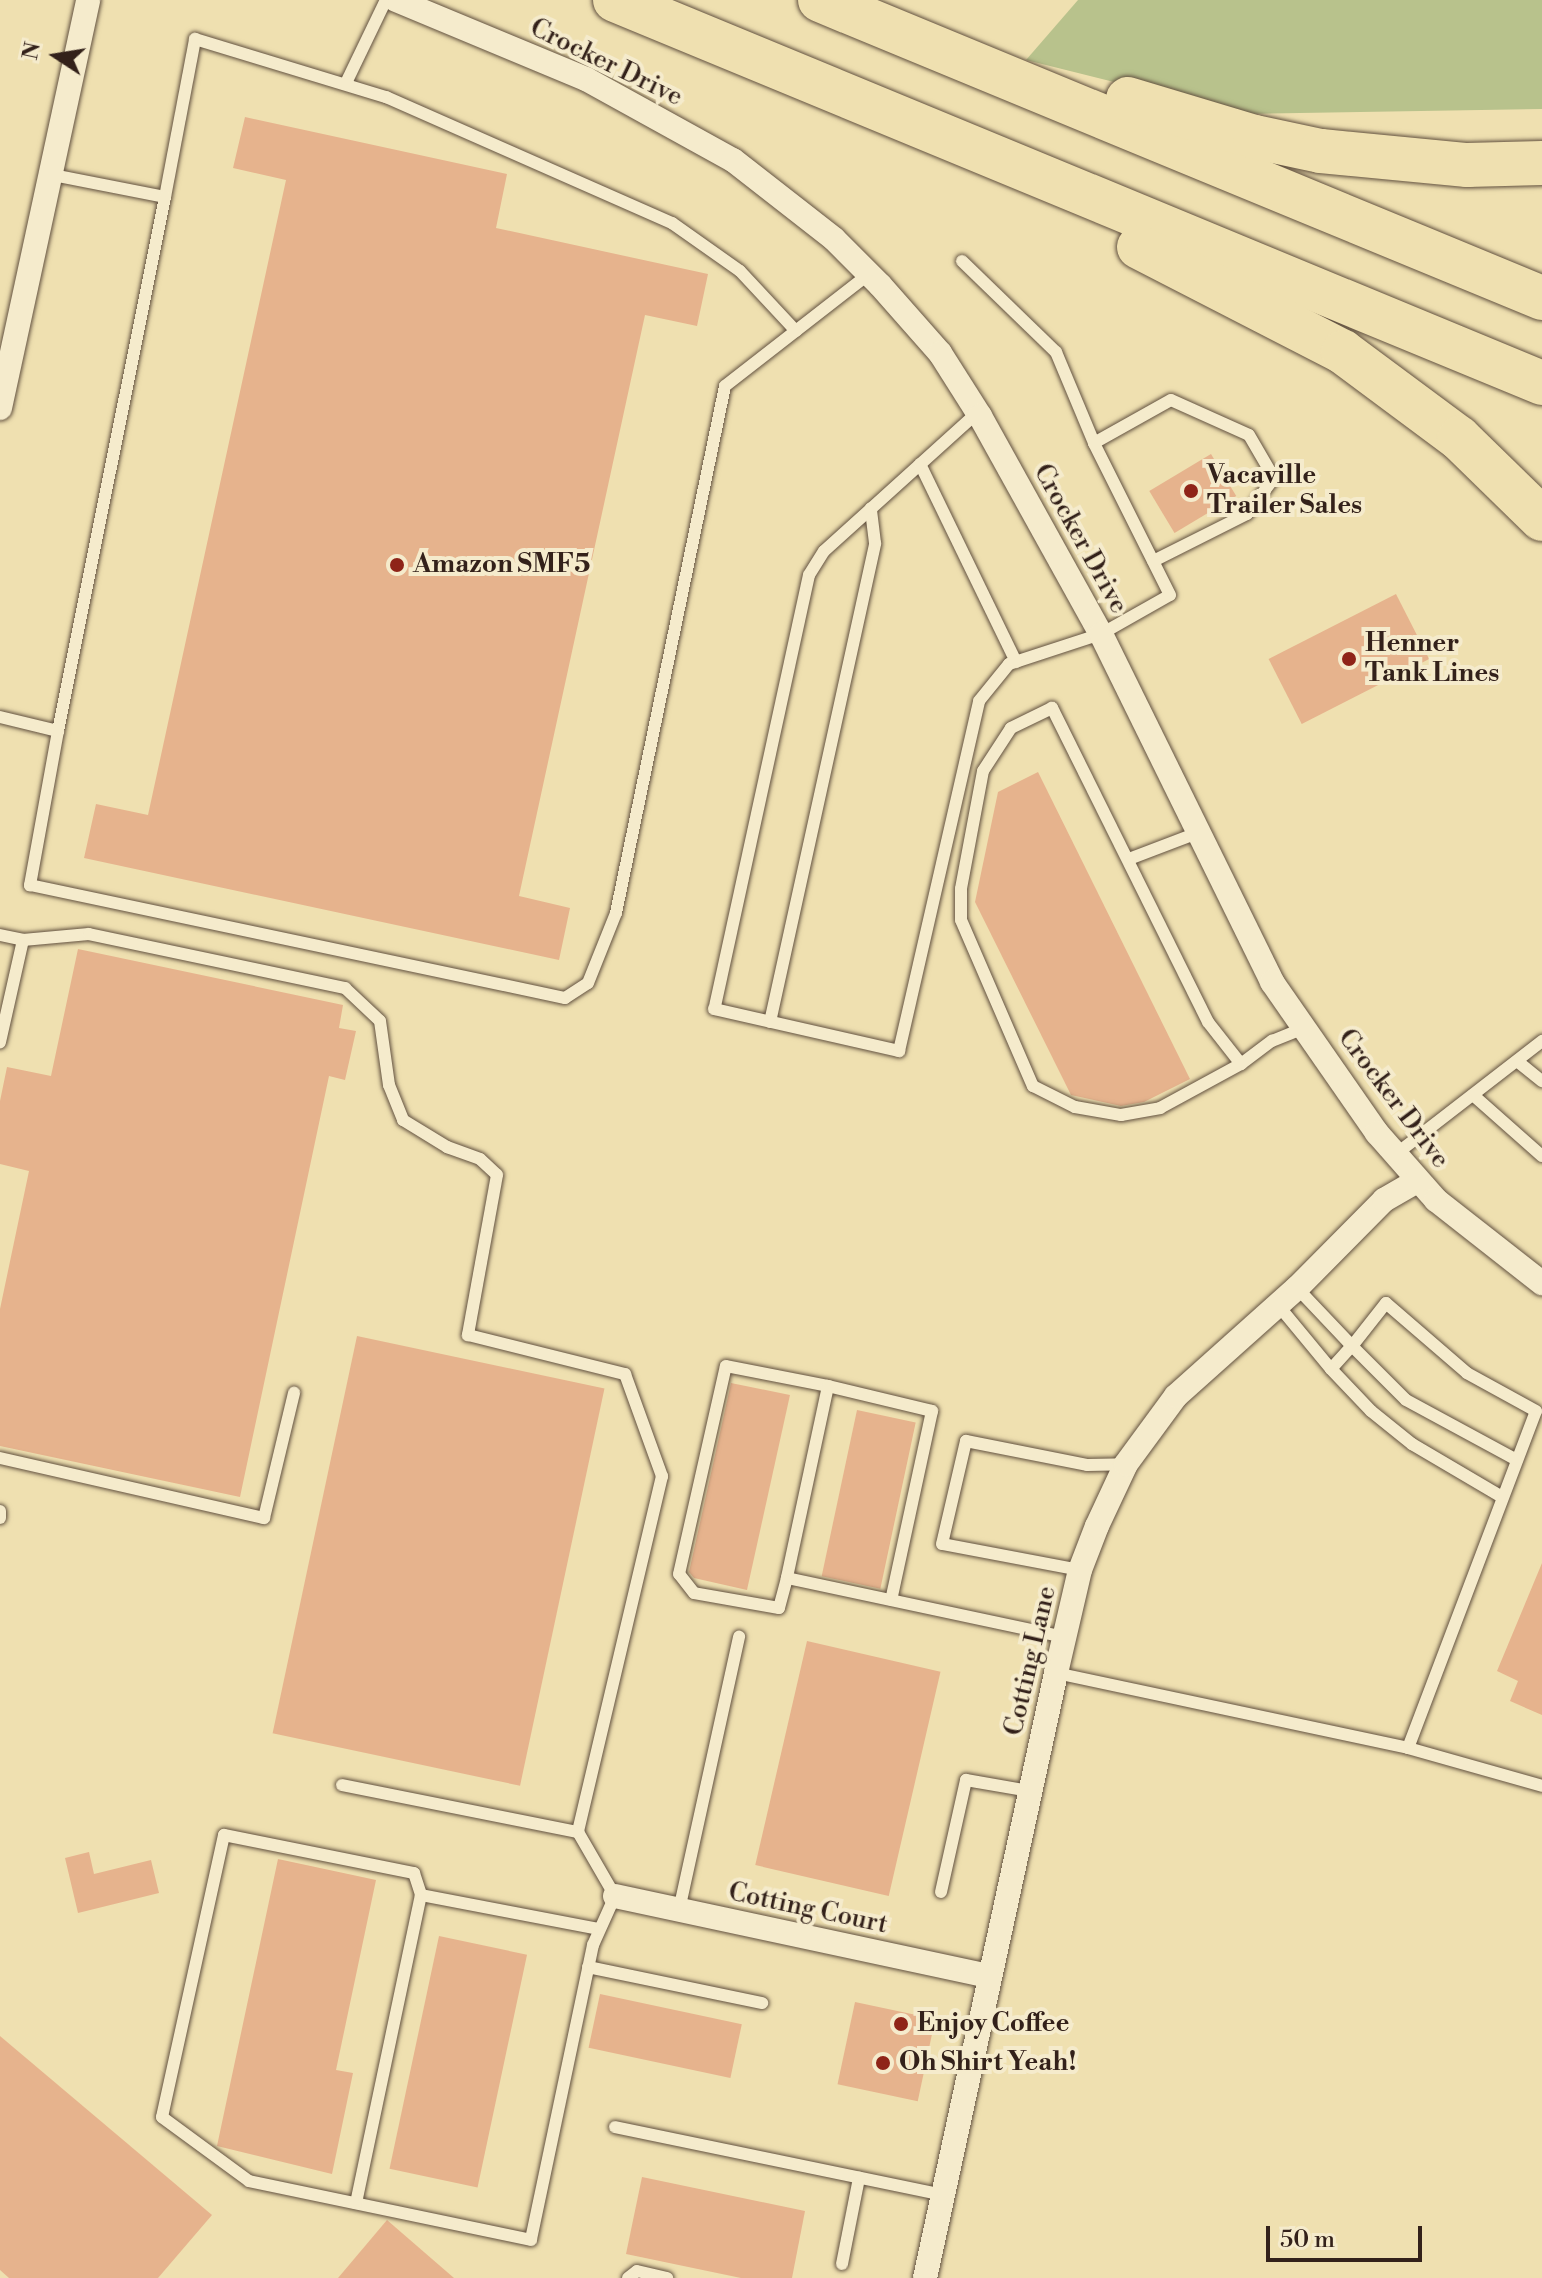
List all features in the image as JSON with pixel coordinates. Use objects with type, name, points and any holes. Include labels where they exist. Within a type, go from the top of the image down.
[{"type":"highway","points":[[615,0],[1009,166],[1542,383]]},
{"type":"highway","points":[[820,0],[1542,298]]},
{"type":"highway","points":[[834,0],[1255,137],[1387,160],[1542,163]]},
{"type":"highway","points":[[1009,166],[1071,213],[1343,352],[1459,438],[1542,519]]},
{"type":"street","points":[[0,408],[4,375],[53,175],[88,0]]},
{"type":"street","name":"Crocker Drive","points":[[396,0],[586,79],[733,160],[788,200],[869,274],[940,353],[978,412],[1101,634],[1272,982],[1418,1180],[1436,1200],[1542,1283]]},
{"type":"street","name":"Cotting Lane","points":[[925,2278],[1080,1570],[1126,1464],[1176,1396],[1297,1288],[1384,1200],[1418,1180]]},
{"type":"street","name":"Cotting Court","points":[[615,1896],[989,1976]]},
{"type":"lane","points":[[346,83],[386,0]]},
{"type":"lane","points":[[796,331],[740,271],[672,223],[556,168],[346,83],[195,39],[30,885],[565,998],[588,983],[616,913],[725,386],[796,331],[869,274]]},
{"type":"lane","points":[[53,175],[165,197]]},
{"type":"lane","points":[[962,261],[1056,352],[1094,443],[1170,595],[1101,634],[1016,662],[979,701],[899,1051],[714,1009],[809,575],[824,551],[978,412]]},
{"type":"lane","points":[[1094,443],[1171,400],[1249,435],[1274,478],[1247,514],[1153,561]]},
{"type":"lane","points":[[920,464],[1016,662]]},
{"type":"lane","points":[[770,1022],[875,543],[871,508]]},
{"type":"lane","points":[[1241,1064],[1208,1022],[1052,708],[1011,728],[983,771],[961,889],[961,920],[1033,1086],[1075,1107],[1121,1115],[1160,1108],[1241,1064],[1272,1041],[1305,1028]]},
{"type":"lane","points":[[0,717],[58,731]]},
{"type":"lane","points":[[1129,859],[1197,833]]},
{"type":"lane","points":[[0,935],[23,940],[89,934],[345,988],[380,1021],[389,1085],[403,1120],[447,1147],[480,1159],[497,1175],[468,1335],[625,1374],[662,1476],[578,1832],[615,1896],[599,1929],[588,1967],[531,2240],[249,2181],[162,2117],[224,1835],[414,1873],[421,1895],[356,2203]]},
{"type":"lane","points":[[0,1042],[23,940]]},
{"type":"lane","points":[[1396,1154],[1542,1041]]},
{"type":"lane","points":[[1517,1061],[1542,1081]]},
{"type":"lane","points":[[1473,1095],[1542,1156]]},
{"type":"lane","points":[[1297,1288],[1406,1400],[1517,1460]]},
{"type":"lane","points":[[1331,1369],[1386,1303],[1467,1373],[1536,1411],[1408,1748]]},
{"type":"lane","points":[[1278,1305],[1371,1411],[1412,1444],[1502,1497]]},
{"type":"lane","points":[[828,1386],[779,1608],[694,1593],[679,1574],[726,1366],[828,1386],[932,1411],[891,1600]]},
{"type":"lane","points":[[0,1458],[264,1518],[294,1393]]},
{"type":"lane","points":[[1080,1570],[942,1544],[966,1441],[1087,1465],[1126,1464]]},
{"type":"lane","points":[[0,1511],[0,1518]]},
{"type":"lane","points":[[787,1578],[1065,1637]]},
{"type":"lane","points":[[679,1910],[739,1637]]},
{"type":"lane","points":[[1056,1673],[1408,1748],[1542,1786]]},
{"type":"lane","points":[[941,1892],[966,1780],[1030,1791]]},
{"type":"lane","points":[[342,1785],[578,1832]]},
{"type":"lane","points":[[421,1895],[599,1929]]},
{"type":"lane","points":[[588,1967],[762,2003]]},
{"type":"lane","points":[[615,2127],[943,2195]]},
{"type":"lane","points":[[842,2264],[859,2178]]},
{"type":"lane","points":[[628,2278],[637,2271],[667,2278]]},
{"type":"green space","points":[[1078,0],[1542,0],[1542,109],[1242,114],[1026,60]]},
{"type":"building","name":"Amazon SMF5","points":[[245,117],[507,174],[496,228],[708,274],[697,326],[645,315],[519,896],[570,908],[559,960],[84,858],[96,804],[148,815],[286,180],[233,168]]},
{"type":"building","name":"Vacaville Trailer Sales","points":[[1211,454],[1236,496],[1175,533],[1149,491]]},
{"type":"building","name":"Henner Tank Lines","points":[[1396,594],[1429,659],[1302,724],[1269,659]]},
{"type":"building","points":[[1038,772],[1190,1079],[1144,1102],[1121,1106],[1071,1095],[975,902],[998,792]]},
{"type":"building","points":[[78,949],[343,1005],[339,1028],[356,1031],[345,1080],[329,1076],[240,1497],[0,1446],[0,1309],[29,1171],[0,1164],[0,1101],[7,1067],[51,1076]]},
{"type":"building","points":[[357,1336],[604,1389],[520,1786],[273,1733]]},
{"type":"building","points":[[731,1383],[790,1395],[747,1590],[694,1578],[689,1572]]},
{"type":"building","points":[[857,1410],[916,1422],[880,1589],[822,1576]]},
{"type":"building","points":[[1542,1563],[1542,1715],[1510,1701],[1518,1681],[1497,1671]]},
{"type":"building","points":[[807,1641],[940,1672],[889,1896],[755,1865]]},
{"type":"building","points":[[89,1852],[94,1874],[151,1860],[159,1893],[78,1913],[65,1858]]},
{"type":"building","points":[[278,1859],[376,1880],[336,2070],[353,2073],[332,2174],[217,2146]]},
{"type":"building","points":[[439,1936],[527,1955],[478,2188],[390,2169]]},
{"type":"building","points":[[600,1994],[742,2024],[730,2078],[589,2048]]},
{"type":"building","name":"Oh Shirt Yeah!","points":[[855,2002],[935,2019],[918,2101],[838,2084]]},
{"type":"building","points":[[0,2036],[212,2215],[158,2278],[9,2278],[0,2270]]},
{"type":"building","points":[[642,2177],[805,2211],[792,2278],[741,2278],[626,2254]]},
{"type":"building","points":[[387,2220],[454,2278],[338,2278]]},
{"type":"place","name":"Vacaville Trailer Sales","points":[[1191,491]]},
{"type":"place","name":"Amazon SMF5","points":[[397,565]]},
{"type":"place","name":"Henner Tank Lines","points":[[1349,659]]},
{"type":"place","name":"Enjoy Coffee","points":[[901,2024]]},
{"type":"place","name":"Oh Shirt Yeah!","points":[[883,2063]]}]
